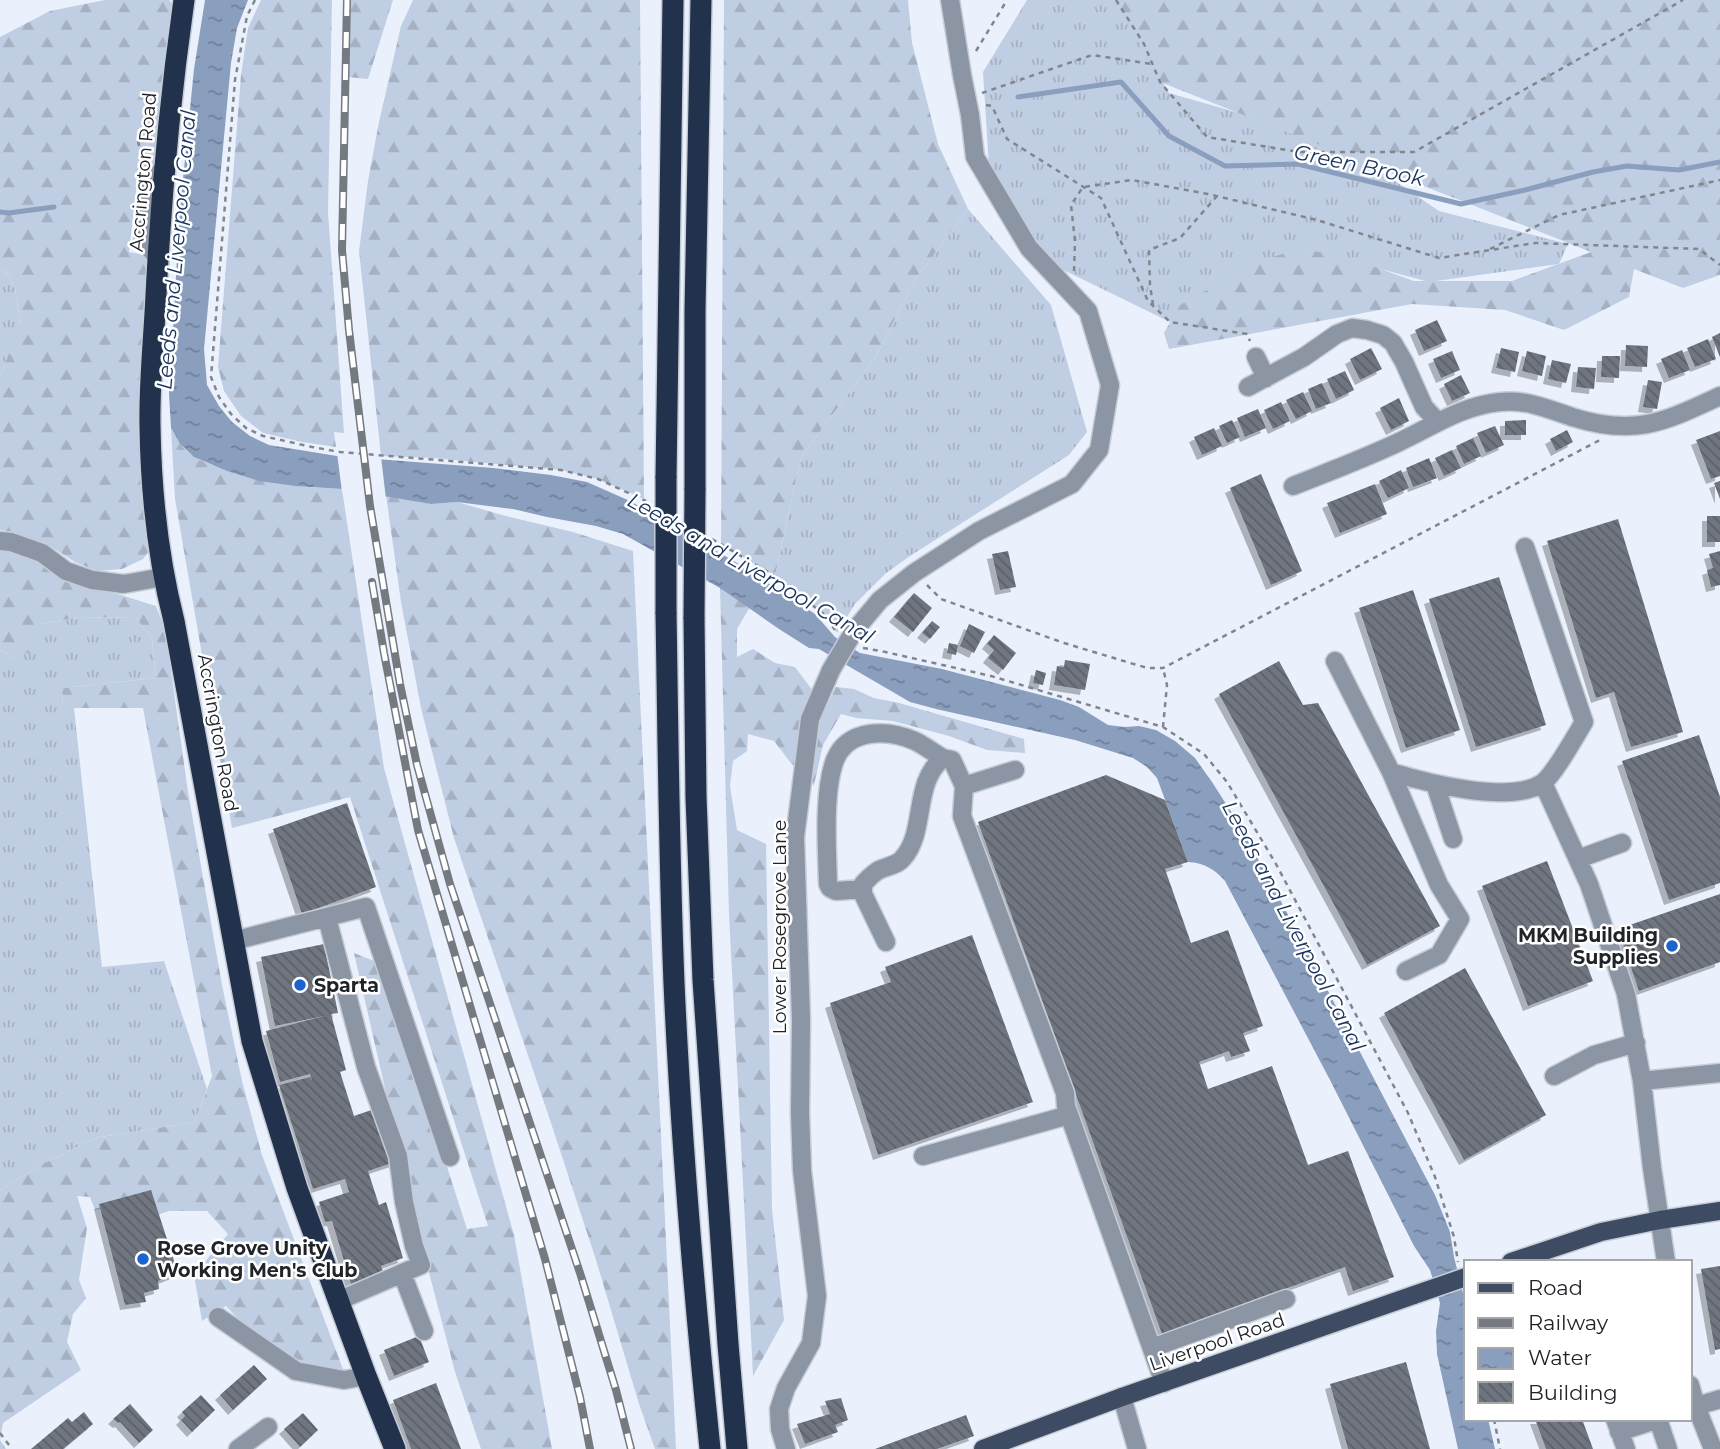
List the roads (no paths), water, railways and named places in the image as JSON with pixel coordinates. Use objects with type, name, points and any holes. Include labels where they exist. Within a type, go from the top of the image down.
[{"type":"highway","name":"Accrington Road","points":[[184,0],[158,174],[158,257],[150,426],[163,577],[174,621],[252,1041],[297,1188],[389,1443]]},
{"type":"highway","points":[[673,0],[666,478],[669,794],[674,984],[699,1345],[710,1449]]},
{"type":"highway","points":[[701,0],[695,311],[696,797],[702,980],[726,1331],[737,1449]]},
{"type":"main road","points":[[1517,1260],[1589,1235],[1720,1211]]},
{"type":"main road","name":"Liverpool Road","points":[[987,1448],[1122,1397],[1414,1295],[1463,1272]]},
{"type":"street","name":"Lower Rosegrove Lane","points":[[786,1449],[780,1429],[779,1409],[786,1388],[811,1343],[817,1296],[802,1158],[795,837],[810,719],[831,670],[850,637],[880,600],[914,573],[979,531],[1072,484],[1099,450],[1110,385],[1088,311],[1029,248],[975,157],[950,0]]},
{"type":"street","points":[[1248,387],[1304,357],[1337,334],[1352,328],[1367,330],[1383,335],[1393,343],[1424,407],[1437,421]]},
{"type":"street","points":[[1256,357],[1266,378]]},
{"type":"street","points":[[1293,486],[1367,458],[1460,411],[1499,402],[1544,407],[1597,424],[1639,426],[1660,422],[1720,396]]},
{"type":"street","points":[[0,541],[42,553],[65,571],[92,580],[124,584],[163,577]]},
{"type":"street","points":[[1391,772],[1422,782],[1476,791],[1522,792],[1543,783],[1584,722],[1525,547]]},
{"type":"street","points":[[1335,661],[1391,772],[1438,885],[1460,919],[1438,956],[1406,971]]},
{"type":"street","points":[[863,889],[836,891],[828,884],[827,818],[830,782],[841,749],[850,741],[866,734],[881,732],[915,741],[943,758],[953,760],[964,786],[962,817],[1065,1093],[1069,1115],[1164,1383]]},
{"type":"street","points":[[886,942],[863,894],[863,884],[879,870],[902,860],[910,847],[928,777],[934,765],[943,758]]},
{"type":"street","points":[[964,786],[1015,770]]},
{"type":"street","points":[[1543,783],[1589,884],[1626,994],[1642,1081],[1651,1168],[1666,1260]]},
{"type":"street","points":[[1435,784],[1453,839]]},
{"type":"street","points":[[1578,859],[1622,843]]},
{"type":"street","points":[[233,941],[366,907],[450,1157]]},
{"type":"street","points":[[327,918],[366,1067],[398,1156],[404,1202],[421,1265],[338,1301]]},
{"type":"street","points":[[1554,1076],[1594,1055],[1636,1043]]},
{"type":"street","points":[[1642,1081],[1720,1073]]},
{"type":"street","points":[[923,1156],[1069,1115]]},
{"type":"street","points":[[402,1273],[424,1331]]},
{"type":"street","points":[[1152,1348],[1286,1299]]},
{"type":"street","points":[[218,1317],[296,1371],[344,1380],[366,1376]]},
{"type":"street","points":[[1122,1397],[1137,1449]]},
{"type":"street","points":[[1713,1449],[1693,1407],[1720,1399]]},
{"type":"street","points":[[1626,1449],[1617,1425],[1644,1421]]},
{"type":"street","points":[[1659,1421],[1668,1449]]},
{"type":"street","points":[[239,1449],[268,1427]]},
{"type":"water","points":[[205,0],[248,0],[237,28],[231,63],[204,349],[207,385],[232,422],[250,436],[269,445],[337,456],[493,468],[587,482],[630,501],[744,567],[815,614],[835,637],[860,653],[942,669],[1060,700],[1079,707],[1108,725],[1139,726],[1156,730],[1175,741],[1195,758],[1237,821],[1275,890],[1435,1195],[1450,1232],[1464,1297],[1464,1421],[1488,1421],[1495,1449],[1458,1449],[1437,1354],[1436,1331],[1440,1303],[1430,1270],[1414,1246],[1225,881],[1209,867],[1188,862],[1157,778],[1147,767],[1133,758],[1075,740],[910,702],[819,649],[809,648],[720,588],[623,534],[513,509],[457,502],[431,504],[342,489],[259,481],[194,457],[180,444],[171,428],[169,394],[180,209],[194,69]]},
{"type":"waterway","name":"Green Brook","points":[[1018,97],[1121,82],[1169,136],[1225,166],[1298,164],[1461,204],[1627,166],[1679,170],[1720,162]]},
{"type":"waterway","name":"Green Brook","points":[[0,212],[54,207]]},
{"type":"railway","points":[[347,0],[342,250],[370,506],[400,684],[417,765],[450,884],[581,1276],[631,1449]]},
{"type":"railway","points":[[372,582],[418,830],[545,1259],[580,1397],[590,1449]]},
{"type":"place","name":"MKM Building Supplies","points":[[1672,946]]},
{"type":"place","name":"Sparta","points":[[300,985]]},
{"type":"place","name":"Rose Grove Unity Working Men's Club","points":[[143,1259]]},
{"type":"water label","name":"Leeds and Liverpool Canal","points":[[176,250]]},
{"type":"water label","name":"Leeds and Liverpool Canal","points":[[751,568]]},
{"type":"water label","name":"Leeds and Liverpool Canal","points":[[1294,926]]}]
